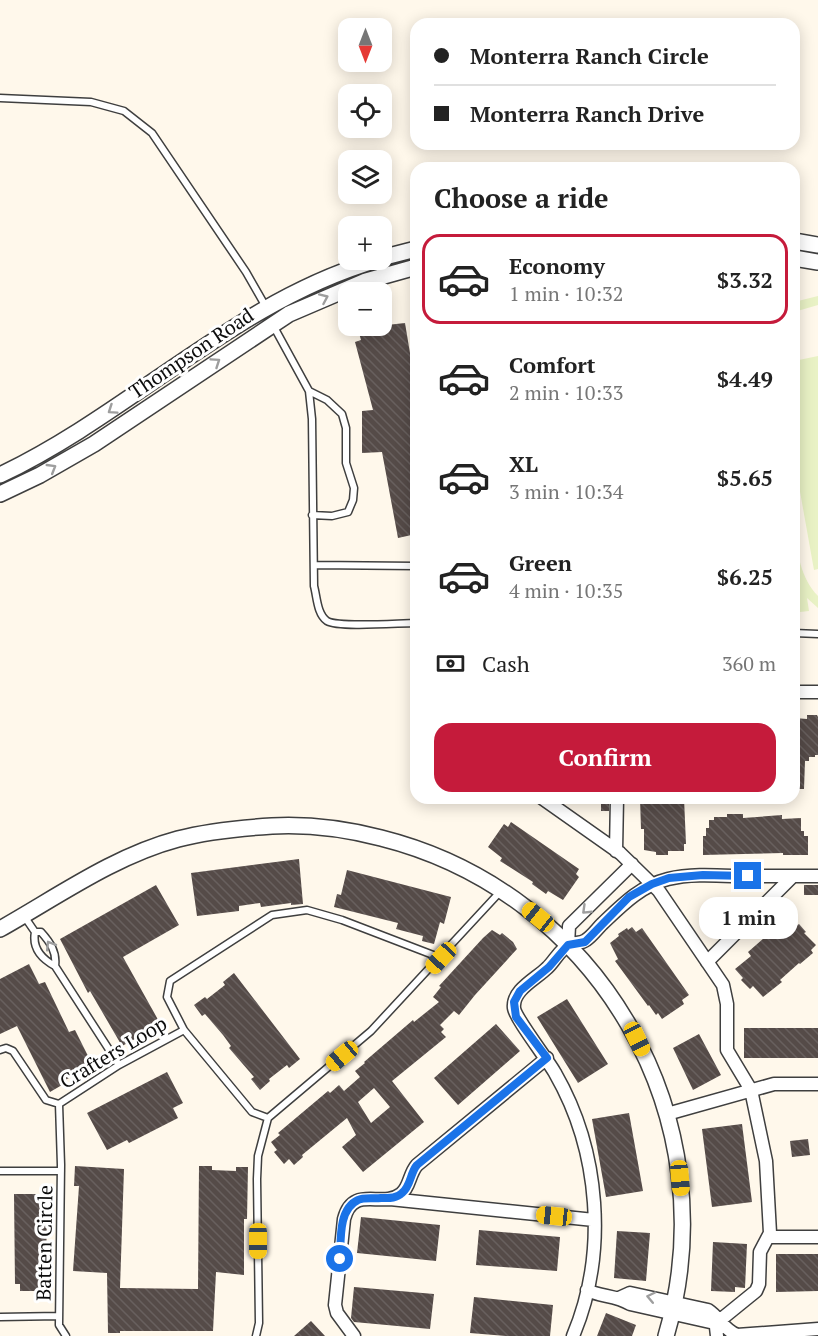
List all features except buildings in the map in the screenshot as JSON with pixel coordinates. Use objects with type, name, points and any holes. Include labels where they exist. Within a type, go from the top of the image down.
[{"type":"street","points":[[800,242],[818,244]]},
{"type":"street","name":"Thompson Road","points":[[392,255],[410,251]]},
{"type":"street","points":[[800,259],[818,262]]},
{"type":"street","name":"Thompson Road","points":[[0,494],[40,476],[94,444],[289,314],[366,281],[410,269]]},
{"type":"street","name":"Thompson Road","points":[[0,475],[32,460],[84,429],[266,308],[320,280],[348,270]]},
{"type":"street","points":[[266,308],[273,325]]},
{"type":"street","points":[[800,692],[818,692]]},
{"type":"street","points":[[550,804],[616,851],[652,884],[723,985],[727,1004],[728,1050],[751,1090],[757,1111],[766,1161],[770,1215],[769,1236],[760,1252],[759,1284],[756,1290],[719,1322],[716,1329],[717,1336]]},
{"type":"street","points":[[616,851],[617,804]]},
{"type":"street","points":[[0,929],[106,869],[152,849],[178,840],[214,832],[274,826],[354,832],[412,846],[464,867],[502,890],[541,919],[598,977],[625,1018],[648,1061],[667,1114],[676,1154],[682,1203],[681,1252],[674,1308],[666,1336]]},
{"type":"street","points":[[573,1336],[587,1290],[593,1248],[592,1183],[583,1141],[569,1100],[547,1058],[516,1017],[514,1002],[520,991],[549,967],[568,945],[569,926],[632,864]]},
{"type":"street","points":[[568,945],[585,942],[629,897],[652,884],[669,878],[703,875],[818,876]]},
{"type":"street","points":[[707,962],[793,876]]},
{"type":"street","points":[[607,889],[622,904]]},
{"type":"street","points":[[354,1336],[337,1312],[335,1305],[344,1219],[349,1206],[357,1200],[396,1197],[402,1194],[417,1165],[547,1058]]},
{"type":"street","points":[[667,1114],[774,1084],[818,1084]]},
{"type":"street","points":[[386,1198],[594,1220]]},
{"type":"street","points":[[769,1236],[818,1237]]},
{"type":"street","points":[[587,1290],[594,1294],[619,1298],[630,1293],[674,1308],[708,1310],[717,1316],[719,1322],[727,1330],[741,1335],[818,1329]]},
{"type":"lane","points":[[0,98],[91,102],[124,111],[152,133],[246,272],[266,308]]},
{"type":"lane","points":[[273,325],[309,391],[312,419],[314,586],[320,613],[328,621],[343,624],[410,623]]},
{"type":"lane","points":[[309,391],[327,400],[342,414],[346,428],[346,463],[354,488],[353,500],[348,512],[332,516],[312,515]]},
{"type":"lane","points":[[314,564],[410,566]]},
{"type":"lane","points":[[800,633],[818,634]]},
{"type":"lane","points":[[256,1336],[259,1323],[258,1156],[268,1118],[371,1031],[502,890]]},
{"type":"lane","name":"Crafters Loop","points":[[268,1118],[252,1112],[184,1030],[167,997],[170,981],[272,915],[307,910],[342,920],[441,958]]},
{"type":"lane","points":[[24,916],[35,932],[33,941],[44,960],[56,966],[119,1065]]},
{"type":"lane","points":[[35,932],[41,932],[46,938],[57,956],[56,966]]},
{"type":"lane","name":"Crafters Loop","points":[[59,1104],[119,1065],[184,1030]]},
{"type":"lane","points":[[0,1050],[6,1048],[13,1051],[46,1100],[59,1104]]},
{"type":"lane","name":"Batten Circle","points":[[59,1104],[61,1171],[59,1316]]},
{"type":"lane","name":"Batten Circle","points":[[0,1171],[61,1171]]},
{"type":"lane","points":[[0,1317],[59,1316],[59,1325],[66,1336]]},
{"type":"green space","points":[[818,296],[818,305],[800,310],[800,300]]},
{"type":"green space","points":[[818,356],[818,569],[814,570],[800,492],[800,360]]},
{"type":"green space","points":[[800,559],[807,581],[818,596],[818,608],[807,598],[809,611],[800,612]]},
{"type":"route","points":[[340,1259],[344,1219],[349,1206],[357,1200],[392,1198],[402,1194],[417,1165],[547,1058],[516,1017],[514,1002],[520,991],[549,967],[568,945],[585,942],[629,897],[652,884],[669,878],[703,875],[748,876]]}]
